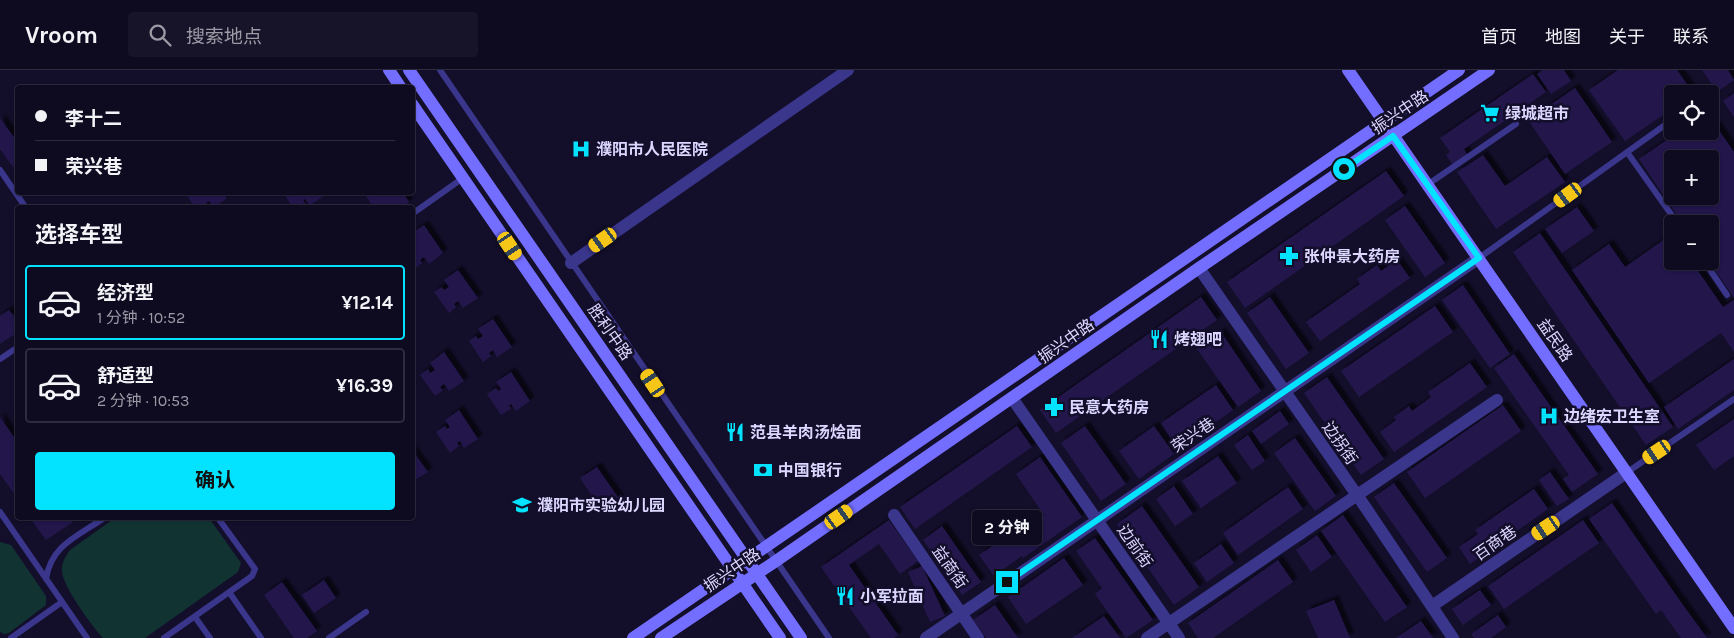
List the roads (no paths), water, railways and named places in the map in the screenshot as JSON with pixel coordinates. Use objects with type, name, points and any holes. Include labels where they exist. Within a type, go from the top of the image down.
[{"type":"street","points":[[389,70],[399,85]]},
{"type":"street","name":"胜利中路","points":[[410,70],[801,638]]},
{"type":"street","points":[[571,263],[848,70]]},
{"type":"street","name":"益民路","points":[[1348,70],[1734,628]]},
{"type":"street","name":"振兴中路","points":[[633,638],[1459,70]]},
{"type":"street","name":"振兴中路","points":[[660,638],[776,561],[1489,70]]},
{"type":"street","name":"胜利中路","points":[[415,108],[780,638]]},
{"type":"street","name":"荣兴巷","points":[[926,638],[1479,258]]},
{"type":"street","name":"边拐街","points":[[1199,268],[1454,638]]},
{"type":"street","name":"边前街","points":[[1012,398],[1179,638]]},
{"type":"street","points":[[1147,638],[1497,400]]},
{"type":"street","name":"百商巷","points":[[1432,606],[1626,473]]},
{"type":"street","name":"益商街","points":[[894,516],[978,638]]},
{"type":"lane","points":[[440,70],[829,638]]},
{"type":"lane","points":[[1428,185],[1516,124]]},
{"type":"lane","points":[[1479,258],[1664,126]]},
{"type":"lane","points":[[1628,152],[1672,215]]},
{"type":"lane","points":[[0,170],[15,192]]},
{"type":"lane","points":[[415,212],[463,178]]},
{"type":"lane","points":[[1710,270],[1727,295]]},
{"type":"lane","points":[[0,359],[15,349]]},
{"type":"lane","points":[[1626,473],[1734,399]]},
{"type":"lane","points":[[0,512],[86,637]]},
{"type":"lane","points":[[46,579],[52,558],[60,548],[101,520]]},
{"type":"lane","points":[[164,638],[252,576],[254,570],[219,520]]},
{"type":"lane","points":[[229,592],[261,638]]},
{"type":"lane","points":[[11,638],[62,602]]},
{"type":"lane","points":[[329,638],[366,612]]},
{"type":"lane","points":[[195,617],[210,638]]},
{"type":"place","name":"绿城超市","points":[[1490,113]]},
{"type":"place","name":"濮阳市人民医院","points":[[581,149]]},
{"type":"place","name":"张仲景大药房","points":[[1289,256]]},
{"type":"place","name":"烤翅吧","points":[[1159,339]]},
{"type":"place","name":"民意大药房","points":[[1054,407]]},
{"type":"place","name":"边绪宏卫生室","points":[[1549,416]]},
{"type":"place","name":"范县羊肉汤烩面","points":[[735,432]]},
{"type":"place","name":"中国银行","points":[[763,470]]},
{"type":"place","name":"濮阳市实验幼儿园","points":[[522,505]]},
{"type":"place","name":"小军拉面","points":[[845,596]]}]
